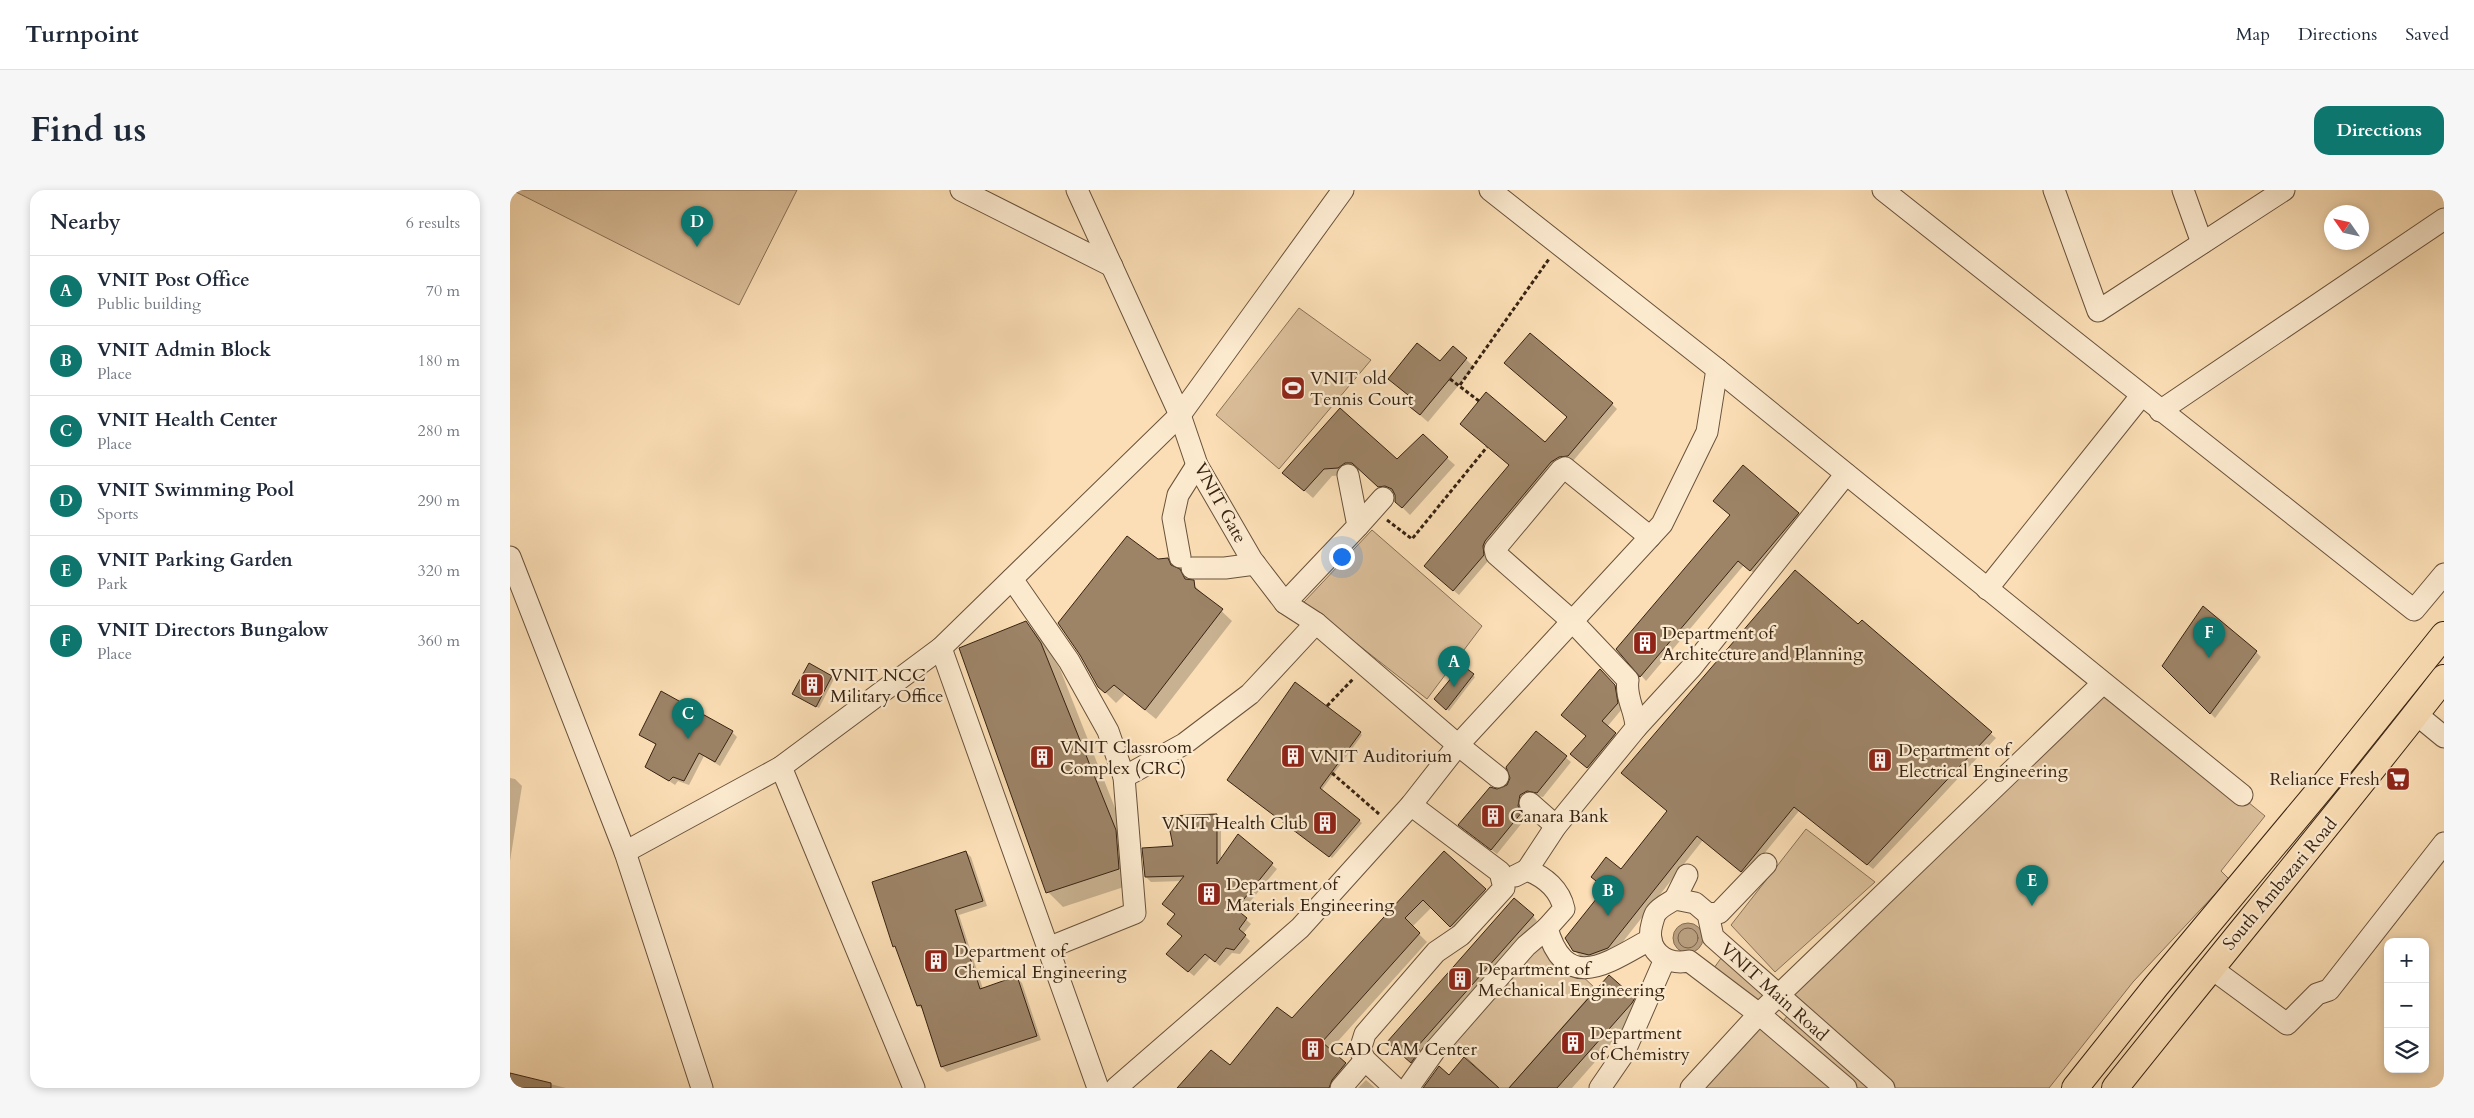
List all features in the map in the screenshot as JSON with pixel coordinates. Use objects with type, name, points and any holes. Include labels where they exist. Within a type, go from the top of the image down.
[{"type":"main road","points":[[2075,1088],[2157,985],[2323,786],[2444,635]]},
{"type":"main road","name":"South Ambazari Road","points":[[2115,1088],[2355,792],[2444,678]]},
{"type":"street","points":[[961,190],[1112,266]]},
{"type":"street","name":"VNIT Gate","points":[[1077,190],[1180,415],[1197,465],[1255,564],[1285,603],[1316,623],[1498,777]]},
{"type":"street","points":[[625,852],[780,766],[941,648],[1180,415],[1343,190]]},
{"type":"street","points":[[1490,190],[1717,368],[2242,796]]},
{"type":"street","points":[[1883,190],[2141,396],[2414,610],[2444,574]]},
{"type":"street","points":[[2054,190],[2098,310],[2284,190]]},
{"type":"street","points":[[2183,190],[2202,243]]},
{"type":"street","points":[[2160,411],[2444,219]]},
{"type":"street","points":[[1116,1088],[1300,928],[1411,805],[1458,745],[1662,524],[1707,432],[1717,368]]},
{"type":"street","points":[[1987,589],[2141,396]]},
{"type":"street","points":[[1197,465],[1178,495],[1173,518],[1186,562],[1225,568],[1255,564]]},
{"type":"street","points":[[1636,728],[1636,720],[1626,691],[1628,680],[1572,622],[1496,554],[1495,549],[1561,470],[1566,468],[1650,537]]},
{"type":"street","points":[[1504,881],[1527,870],[1556,826],[1636,728],[1690,668],[1846,474]]},
{"type":"street","points":[[1348,475],[1358,526]]},
{"type":"street","points":[[1285,603],[1378,504]]},
{"type":"street","points":[[510,557],[625,852],[702,1088]]},
{"type":"street","points":[[1012,579],[1070,661],[1108,731],[1124,777],[1135,913],[1048,948]]},
{"type":"street","points":[[1124,777],[1184,744],[1250,694],[1316,623]]},
{"type":"street","points":[[941,648],[1098,1088]]},
{"type":"street","points":[[1691,1088],[1758,1014],[2103,683]]},
{"type":"street","points":[[2416,714],[2444,737]]},
{"type":"street","points":[[780,766],[914,1088]]},
{"type":"street","points":[[1530,803],[1556,826]]},
{"type":"street","points":[[1411,805],[1500,872],[1504,881],[1504,888],[1461,935],[1436,952],[1365,1034],[1360,1050],[1365,1060],[1397,1087],[1435,1050],[1526,946],[1547,928],[1564,909],[1561,895],[1537,874],[1527,870]]},
{"type":"street","points":[[2211,968],[2287,1024],[2317,994],[2329,990],[2444,843]]},
{"type":"street","points":[[1674,899],[1695,903],[1708,914],[1719,913],[1766,864]]},
{"type":"street","points":[[1600,1088],[1624,1054],[1665,959],[1652,946],[1649,935],[1656,913],[1674,899],[1687,875]]},
{"type":"street","name":"VNIT Main Road","points":[[1708,914],[1712,937],[1884,1088]]},
{"type":"street","points":[[1547,928],[1554,949],[1570,965],[1592,968],[1608,963],[1650,939]]},
{"type":"street","name":"VNIT Main Road","points":[[1665,959],[1680,963],[1689,961],[1758,1014],[1846,1088]]},
{"type":"street","points":[[1341,1088],[1365,1060]]},
{"type":"path","points":[[1460,385],[1559,245]]},
{"type":"path","points":[[1450,379],[1479,401]]},
{"type":"path","points":[[1378,504],[1412,539],[1487,447]]},
{"type":"path","points":[[1327,706],[1365,665]]},
{"type":"path","points":[[1332,773],[1392,825]]},
{"type":"shaded area","points":[[512,190],[797,190],[739,305]]},
{"type":"shaded area","name":"VNIT old Tennis Court","points":[[1299,308],[1371,360],[1279,469],[1216,415]]},
{"type":"shaded area","points":[[1372,530],[1482,626],[1427,699],[1304,602]]},
{"type":"shaded area","points":[[2103,683],[2265,816],[2221,871],[2229,879],[2133,982],[2049,1088],[1884,1088],[1777,996]]},
{"type":"shaded area","points":[[1806,829],[1875,882],[1775,972],[1731,925]]},
{"type":"shaded area","points":[[1543,939],[1596,989],[1509,1088],[1499,1088],[1448,1041]]},
{"type":"shaded area","points":[[1724,954],[1768,992],[1760,1006],[1714,968]]},
{"type":"shaded area","points":[[1759,1014],[1846,1088],[1691,1088]]},
{"type":"shaded area","points":[[1788,1015],[1874,1088],[1856,1088],[1781,1024]]},
{"type":"water","points":[[1688,923],[1699,927],[1703,938],[1699,949],[1688,953],[1677,949],[1673,938],[1677,927]]},
{"type":"building","points":[[1530,333],[1613,403],[1568,456],[1559,457],[1551,462],[1485,541],[1483,546],[1484,555],[1453,591],[1424,566],[1509,465],[1460,424],[1486,392],[1545,442],[1567,417],[1504,363]]},
{"type":"building","points":[[1417,343],[1440,361],[1453,346],[1467,358],[1420,415],[1405,403],[1408,395],[1388,379]]},
{"type":"building","points":[[1340,408],[1397,459],[1423,434],[1448,457],[1402,508],[1395,502],[1395,495],[1392,489],[1385,486],[1378,487],[1352,463],[1345,463],[1338,468],[1324,469],[1304,491],[1282,473]]},
{"type":"building","name":"Department of Architecture and Planning","points":[[1743,465],[1799,513],[1750,571],[1738,561],[1640,677],[1616,649],[1730,515],[1713,501]]},
{"type":"building","points":[[1127,536],[1158,559],[1168,558],[1171,565],[1180,569],[1185,579],[1194,580],[1195,588],[1223,609],[1145,710],[1114,685],[1105,693],[1098,687],[1080,655],[1058,623]]},
{"type":"building","points":[[1795,570],[1858,624],[1862,620],[1992,732],[1867,865],[1794,807],[1741,872],[1697,836],[1608,948],[1589,955],[1573,951],[1565,938],[1605,888],[1591,877],[1606,857],[1621,869],[1667,811],[1621,773]]},
{"type":"building","points":[[2203,606],[2257,651],[2210,714],[2162,666]]},
{"type":"building","name":"VNIT Classroom Complex (CRC)","points":[[1026,621],[1041,643],[1116,830],[1119,869],[1046,893],[959,648]]},
{"type":"building","name":"VNIT NCC Military Office","points":[[809,663],[832,676],[816,707],[792,694]]},
{"type":"building","points":[[1462,665],[1474,674],[1446,710],[1434,699]]},
{"type":"building","points":[[1600,669],[1615,685],[1618,703],[1602,721],[1616,733],[1587,768],[1570,754],[1586,736],[1561,715]]},
{"type":"building","name":"VNIT Auditorium","points":[[1295,682],[1361,732],[1320,788],[1360,820],[1329,857],[1227,780]]},
{"type":"building","points":[[661,691],[733,731],[715,762],[699,753],[684,781],[673,777],[669,781],[645,767],[656,744],[639,735]]},
{"type":"building","points":[[1536,731],[1567,756],[1537,793],[1527,791],[1520,795],[1518,806],[1522,812],[1491,850],[1458,825],[1490,787],[1497,789],[1507,785],[1510,778],[1506,767]]},
{"type":"building","name":"Department of Materials Engineering","points":[[1217,814],[1217,864],[1238,834],[1273,863],[1236,909],[1247,918],[1239,929],[1246,935],[1234,950],[1226,948],[1215,962],[1205,954],[1188,972],[1166,954],[1182,936],[1167,924],[1175,914],[1162,904],[1184,876],[1145,877],[1142,848],[1173,846],[1167,816]]},
{"type":"building","name":"Department of Chemical Engineering","points":[[966,851],[983,901],[955,910],[980,989],[1017,976],[1037,1036],[941,1067],[921,1005],[917,1006],[895,946],[893,947],[872,882]]},
{"type":"building","points":[[1444,851],[1486,889],[1450,927],[1423,900],[1405,918],[1420,933],[1322,1042],[1346,1063],[1332,1080],[1329,1088],[1177,1088],[1211,1050],[1230,1065],[1277,1007],[1292,1018]]},
{"type":"building","name":"Department of Mechanical Engineering","points":[[1514,898],[1534,915],[1417,1047],[1420,1050],[1411,1063],[1387,1042]]},
{"type":"building","name":"Department of Chemistry","points":[[1609,975],[1635,998],[1557,1088],[1509,1088]]},
{"type":"building","points":[[1464,1057],[1499,1088],[1423,1088],[1439,1066],[1449,1075]]},
{"type":"building","points":[[510,1073],[551,1083],[551,1088],[510,1088]]},
{"type":"place","name":"VNIT Swimming Pool","points":[[697,247]]},
{"type":"place","name":"VNIT old Tennis Court","points":[[1293,388]]},
{"type":"place","name":"Department of Architecture and Planning","points":[[1645,643]]},
{"type":"place","name":"VNIT Directors Bungalow","points":[[2209,658]]},
{"type":"place","name":"VNIT NCC Military Office","points":[[812,685]]},
{"type":"place","name":"VNIT Post Office","points":[[1454,687]]},
{"type":"place","name":"VNIT Health Center","points":[[688,739]]},
{"type":"place","name":"VNIT Auditorium","points":[[1293,756]]},
{"type":"place","name":"VNIT Classroom Complex (CRC)","points":[[1042,757]]},
{"type":"place","name":"Department of Electrical Engineering","points":[[1880,760]]},
{"type":"place","name":"Reliance Fresh","points":[[2398,779]]},
{"type":"place","name":"Canara Bank","points":[[1493,816]]},
{"type":"place","name":"VNIT Health Club","points":[[1325,823]]},
{"type":"place","name":"Department of Materials Engineering","points":[[1209,894]]},
{"type":"place","name":"VNIT Parking Garden","points":[[2032,906]]},
{"type":"place","name":"VNIT Admin Block","points":[[1608,916]]},
{"type":"place","name":"Department of Chemical Engineering","points":[[936,961]]},
{"type":"place","name":"Department of Mechanical Engineering","points":[[1460,979]]},
{"type":"place","name":"Department of Chemistry","points":[[1573,1043]]},
{"type":"place","name":"CAD CAM Center","points":[[1313,1049]]}]
